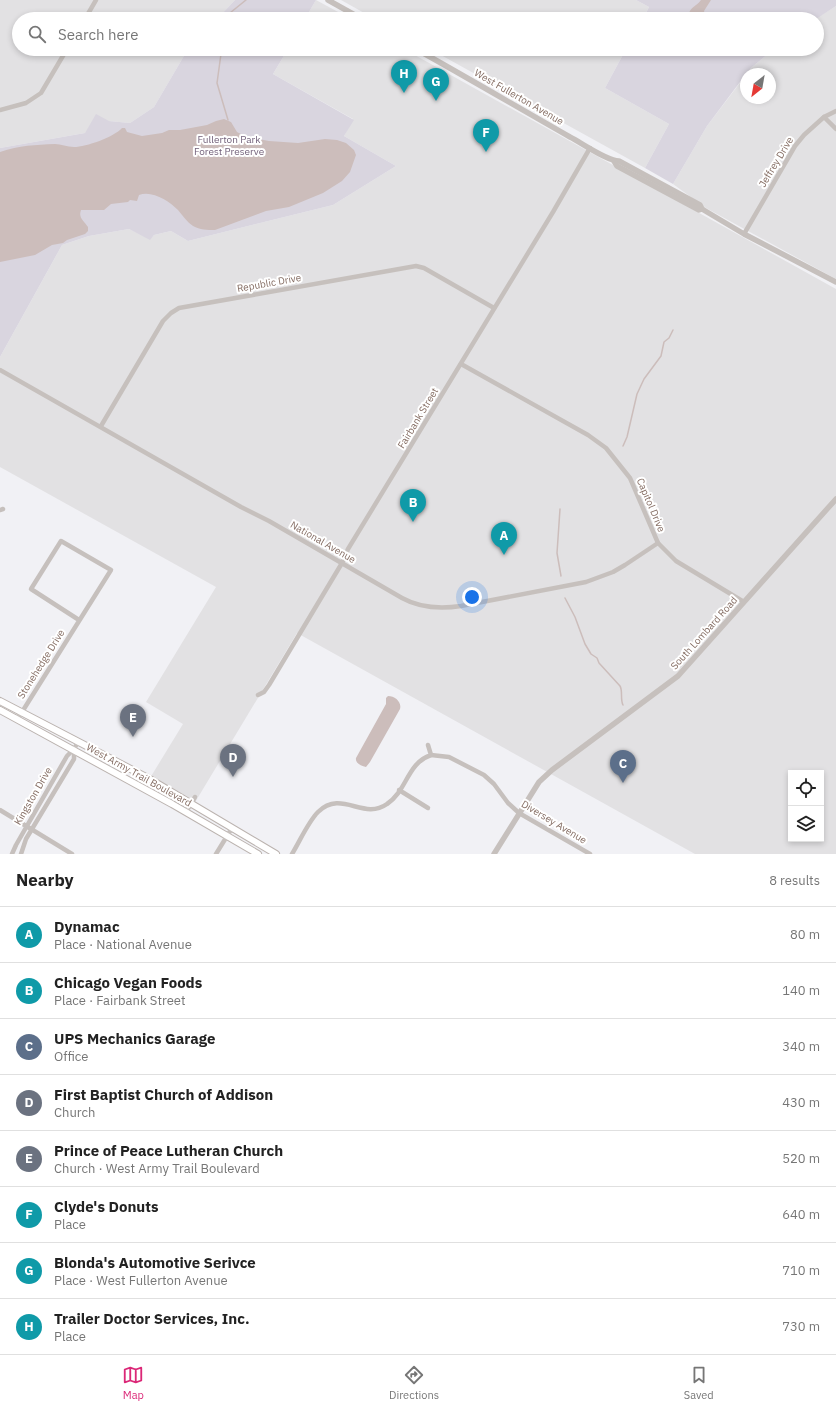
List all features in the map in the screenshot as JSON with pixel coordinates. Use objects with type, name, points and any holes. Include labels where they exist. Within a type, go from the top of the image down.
[{"type":"main road","name":"West Army Trail Boulevard","points":[[0,701],[156,783],[276,854]]},
{"type":"main road","name":"West Army Trail Boulevard","points":[[0,710],[134,782],[258,854]]},
{"type":"main road","points":[[134,782],[139,774]]},
{"type":"main road","points":[[151,792],[156,783]]},
{"type":"street","points":[[89,12],[96,0]]},
{"type":"street","points":[[328,0],[349,12]]},
{"type":"street","points":[[0,110],[26,103],[41,93],[63,56]]},
{"type":"street","name":"West Fullerton Avenue","points":[[429,56],[614,161],[617,166],[699,210],[702,209],[744,234],[836,282]]},
{"type":"street","name":"Jeffrey Drive","points":[[744,234],[795,146],[804,135],[824,117],[836,111]]},
{"type":"street","points":[[824,117],[836,129]]},
{"type":"street","name":"Fairbank Street","points":[[258,695],[264,692],[269,685],[342,563],[348,549],[554,212],[590,148]]},
{"type":"street","name":"Republic Drive","points":[[101,426],[163,321],[179,308],[416,266],[424,268],[494,308]]},
{"type":"street","name":"Capitol Drive","points":[[461,364],[588,435],[606,448],[629,476],[658,544],[676,561],[744,602]]},
{"type":"street","name":"National Avenue","points":[[0,370],[407,600],[425,606],[446,608],[586,582],[619,568],[658,544]]},
{"type":"street","name":"South Lombard Road","points":[[494,854],[539,782],[552,770],[678,676],[836,499]]},
{"type":"street","name":"Stonehedge Drive","points":[[17,718],[111,570],[61,541],[31,589],[79,620]]},
{"type":"street","name":"Kingston Drive","points":[[12,854],[26,826],[67,756],[78,742]]},
{"type":"street","points":[[292,854],[314,818],[323,808],[338,802],[350,804],[365,810],[379,808],[392,801],[414,766],[425,757],[431,755],[428,745]]},
{"type":"street","name":"Kingston Drive","points":[[21,854],[26,839],[74,759],[74,749]]},
{"type":"street","name":"Diversey Avenue","points":[[431,755],[449,757],[484,775],[494,784],[518,815],[590,854]]},
{"type":"street","points":[[399,790],[428,808]]},
{"type":"street","points":[[186,812],[195,798]]},
{"type":"street","points":[[0,810],[72,854]]},
{"type":"street","points":[[216,854],[232,828]]},
{"type":"shaded area","points":[[0,0],[235,0],[224,12],[12,12],[12,56],[184,56],[154,107],[130,123],[109,121],[85,133],[0,148]]},
{"type":"shaded area","points":[[316,0],[338,12],[309,12]]},
{"type":"shaded area","points":[[341,0],[636,0],[649,7],[646,12],[362,12]]},
{"type":"shaded area","points":[[701,0],[711,0],[704,12],[689,12],[691,10]]},
{"type":"shaded area","points":[[836,6],[836,279],[706,208],[673,184],[707,126],[740,83],[740,104],[776,104],[776,68],[751,68],[752,67],[765,56],[824,56],[824,13]]},
{"type":"shaded area","points":[[284,56],[417,56],[836,289],[836,854],[695,854],[297,633],[194,804],[150,778],[183,724],[146,702],[216,587],[0,467],[0,357],[62,245],[89,236],[129,229],[150,239],[154,235],[171,231],[188,241],[333,205],[396,166],[344,136],[353,119],[273,74]]},
{"type":"shaded area","points":[[443,56],[622,56],[605,88],[669,124],[645,168]]},
{"type":"shaded area","points":[[224,119],[231,122],[237,132],[247,137],[269,141],[298,143],[325,139],[337,140],[346,143],[354,150],[356,155],[350,172],[342,181],[323,193],[289,207],[266,211],[215,230],[206,230],[193,226],[170,203],[155,195],[144,194],[139,195],[137,201],[130,200],[128,202],[111,204],[104,210],[81,210],[80,215],[88,227],[88,231],[85,234],[67,240],[63,243],[52,245],[35,255],[0,262],[0,152],[34,145],[60,144],[71,147],[79,147],[113,135],[122,128],[125,128],[127,132],[142,136],[162,133],[169,130],[180,130],[207,125]]},
{"type":"shaded area","points":[[388,696],[397,700],[400,704],[400,709],[370,762],[366,767],[362,766],[357,763],[356,758],[386,704],[386,698]]},
{"type":"green space","points":[[235,0],[316,0],[309,12],[224,12]]},
{"type":"green space","points":[[636,0],[836,0],[836,6],[824,14],[824,12],[646,12],[649,7]]},
{"type":"green space","name":"Fullerton Park Forest Preserve","points":[[184,56],[284,56],[273,74],[354,120],[344,136],[396,166],[333,205],[188,241],[171,231],[154,235],[150,240],[129,229],[89,236],[62,245],[0,357],[0,148],[85,133],[96,114],[109,121],[130,123],[154,107]]},
{"type":"green space","points":[[622,56],[765,56],[751,68],[740,68],[740,82],[707,126],[673,184],[645,168],[669,124],[605,88]]},
{"type":"waterway","points":[[231,12],[246,0]]},
{"type":"waterway","points":[[221,56],[217,83],[228,120]]},
{"type":"waterway","points":[[623,446],[627,437],[637,394],[644,379],[661,356],[664,342],[669,338],[673,330]]},
{"type":"waterway","points":[[560,509],[557,553],[561,576]]},
{"type":"waterway","points":[[565,598],[575,617],[585,644],[591,654],[597,658],[599,663],[620,686],[623,705]]},
{"type":"place","name":"Trailer Doctor Services, Inc.","points":[[404,93]]},
{"type":"place","name":"Blonda's Automotive Serivce","points":[[436,101]]},
{"type":"place","name":"Clyde's Donuts","points":[[486,152]]},
{"type":"place","name":"Chicago Vegan Foods","points":[[413,522]]},
{"type":"place","name":"Dynamac","points":[[504,555]]},
{"type":"place","name":"Prince of Peace Lutheran Church","points":[[133,737]]},
{"type":"place","name":"First Baptist Church of Addison","points":[[233,777]]},
{"type":"place","name":"UPS Mechanics Garage","points":[[623,783]]}]
